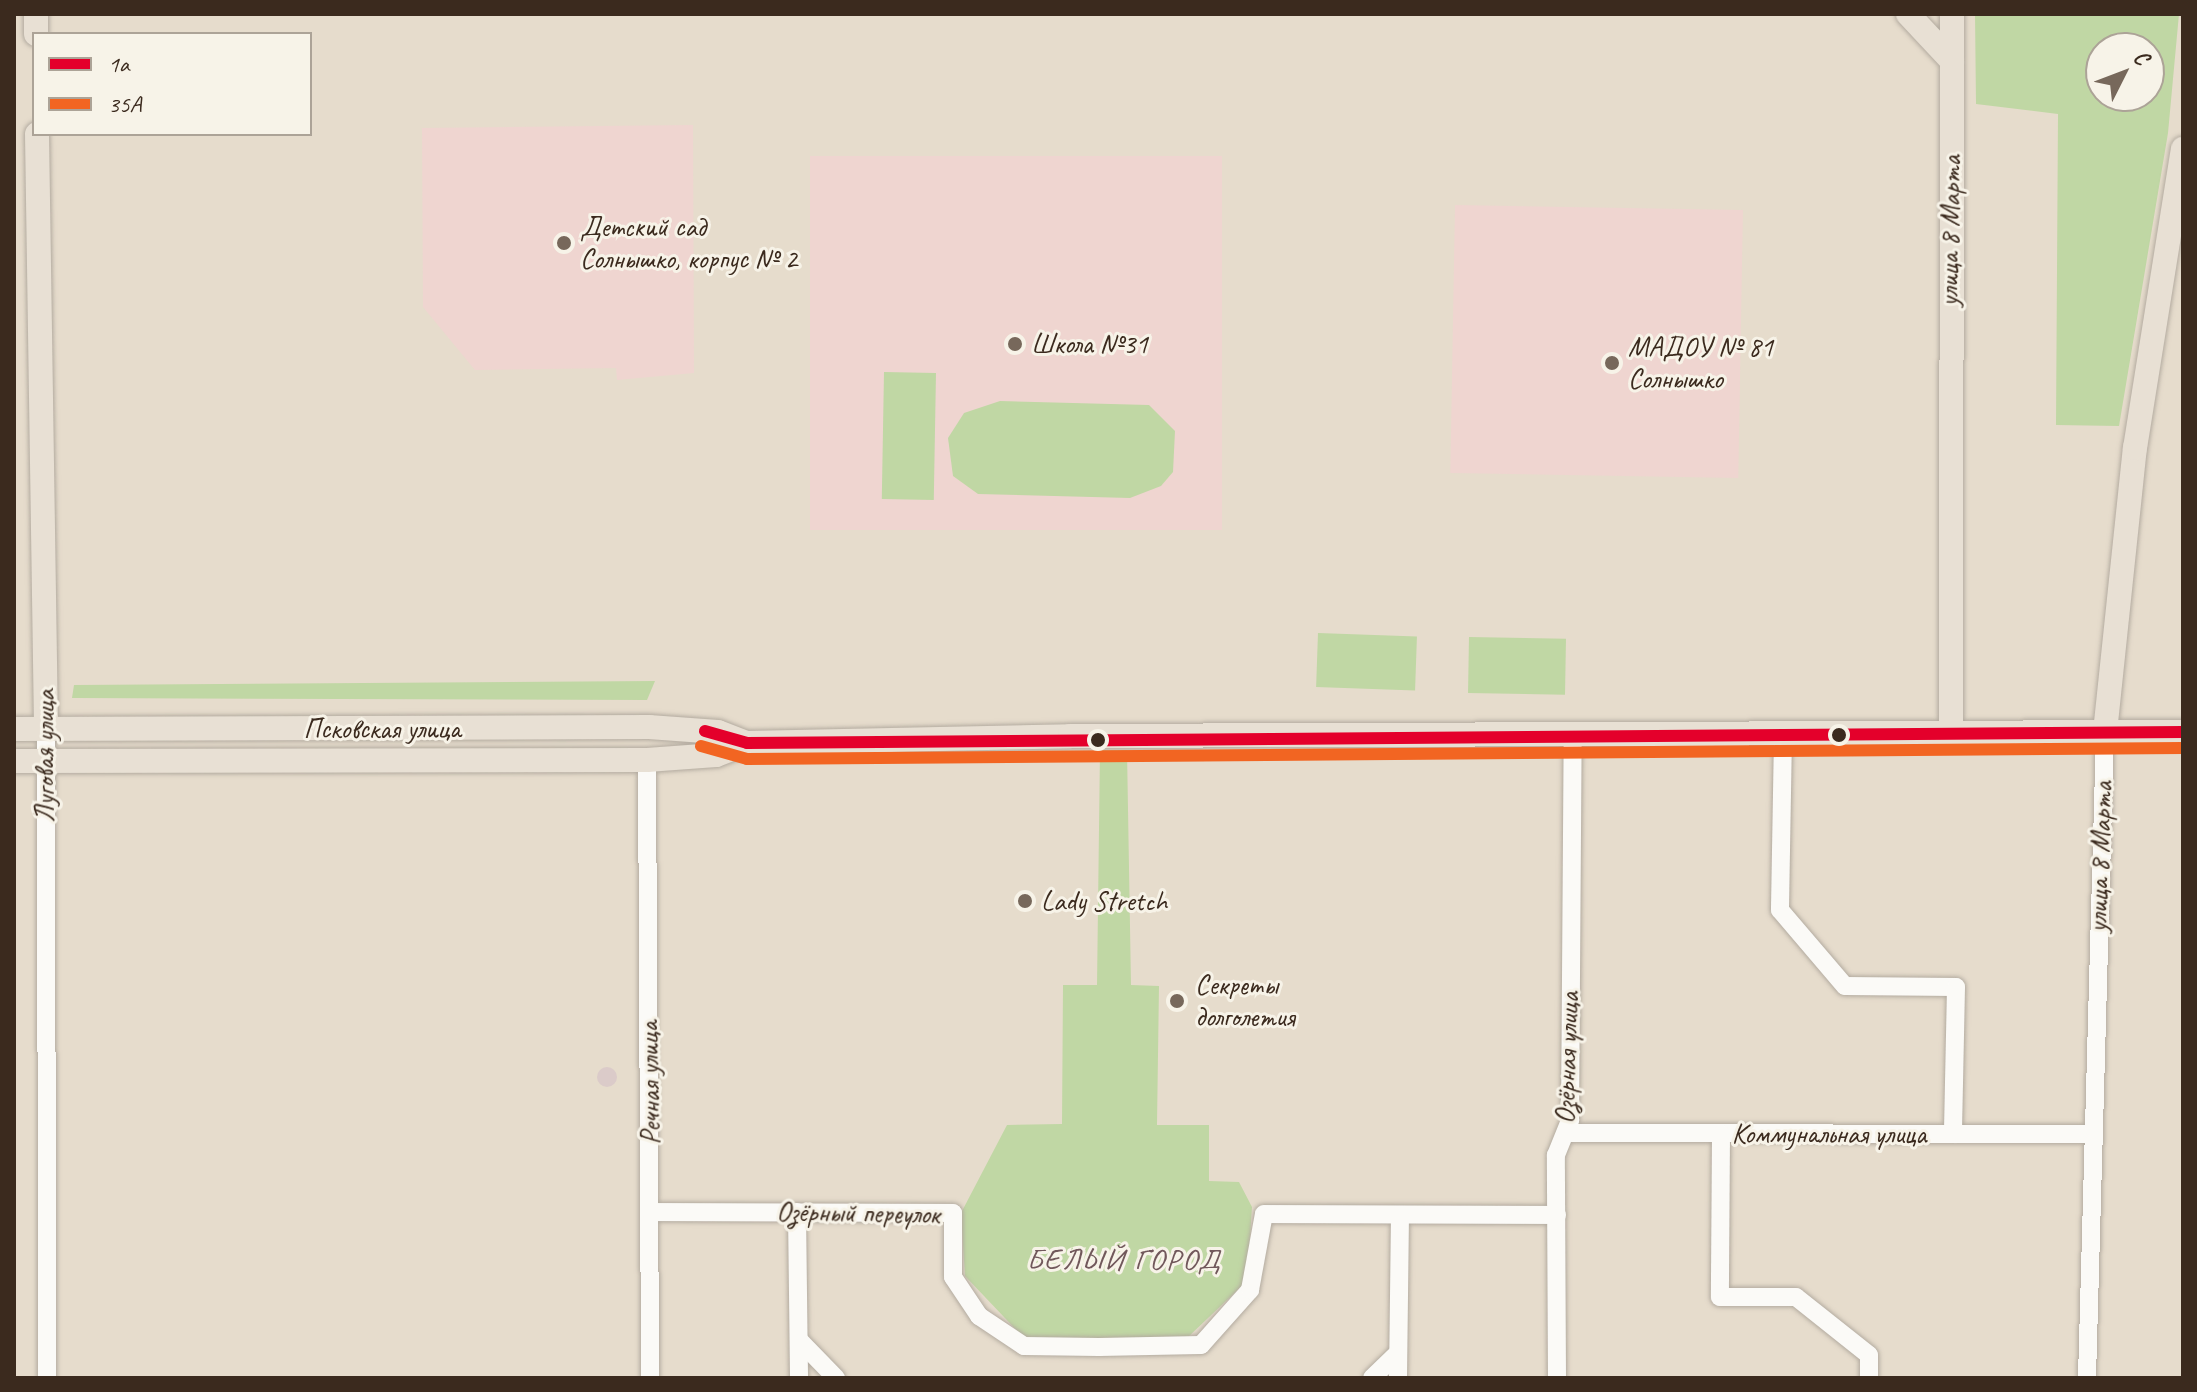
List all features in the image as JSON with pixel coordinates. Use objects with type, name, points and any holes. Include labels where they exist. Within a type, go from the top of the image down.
[{"type":"main road","points":[[1908,14],[1952,61]]},
{"type":"main road","name":"улица 8 Марта","points":[[1951,736],[1952,14]]},
{"type":"main road","name":"Луговая улица","points":[[37,136],[46,729]]},
{"type":"main road","name":"улица 8 Марта","points":[[2105,732],[2135,448],[2183,149]]},
{"type":"main road","name":"Псковская улица","points":[[14,729],[649,727],[718,732],[747,743]]},
{"type":"main road","points":[[483,762],[470,742],[486,728]]},
{"type":"main road","name":"Псковская улица","points":[[14,761],[647,760],[716,755],[747,743],[2183,732]]},
{"type":"street","name":"Луговая улица","points":[[46,729],[47,1378]]},
{"type":"street","name":"улица 8 Марта","points":[[2087,1378],[2105,732]]},
{"type":"street","points":[[1783,736],[1780,910],[1845,986],[1956,987],[1953,1134]]},
{"type":"street","name":"Озёрная улица","points":[[1557,1378],[1556,1155],[1566,1133],[1573,737]]},
{"type":"street","name":"Речная улица","points":[[647,760],[650,1378]]},
{"type":"street","name":"Коммунальная улица","points":[[1566,1133],[2092,1134]]},
{"type":"street","points":[[1721,1134],[1720,1297],[1796,1297],[1869,1355],[1869,1378]]},
{"type":"street","name":"Озёрный переулок","points":[[651,1212],[953,1213],[953,1277],[979,1316],[1024,1346],[1099,1347],[1201,1345],[1250,1290],[1264,1214],[1557,1215]]},
{"type":"street","points":[[797,1212],[799,1378]]},
{"type":"street","points":[[1398,1378],[1400,1215]]},
{"type":"street","points":[[799,1340],[836,1378]]},
{"type":"street","points":[[1372,1378],[1398,1353]]},
{"type":"shaded area","points":[[693,125],[694,373],[617,380],[616,368],[475,370],[423,307],[422,128]]},
{"type":"shaded area","name":"Школа №31","points":[[810,156],[1222,156],[1222,530],[810,530]]},
{"type":"shaded area","points":[[1455,205],[1743,210],[1738,478],[1450,473]]},
{"type":"shaded area","points":[[607,1067],[614,1070],[617,1077],[614,1084],[607,1087],[600,1084],[597,1077],[600,1070]]},
{"type":"green space","points":[[1975,14],[2179,14],[2168,133],[2119,426],[2056,425],[2058,114],[1976,104]]},
{"type":"green space","points":[[884,372],[936,373],[934,500],[882,499]]},
{"type":"green space","points":[[1000,401],[1149,405],[1175,431],[1173,472],[1161,486],[1130,498],[978,494],[953,476],[948,438],[964,413]]},
{"type":"green space","points":[[1318,633],[1417,636],[1415,690],[1316,687]]},
{"type":"green space","points":[[1469,637],[1566,639],[1565,695],[1468,693]]},
{"type":"green space","points":[[655,681],[647,700],[72,698],[74,685]]},
{"type":"green space","points":[[1100,750],[1127,750],[1131,985],[1159,986],[1157,1125],[1209,1125],[1209,1181],[1239,1182],[1252,1207],[1247,1281],[1187,1338],[1025,1339],[965,1276],[961,1213],[1007,1125],[1062,1124],[1063,985],[1097,985]]},
{"type":"transit line","name":"1a","points":[[705,731],[747,743],[2183,732]]},
{"type":"transit line","name":"35А","points":[[701,746],[747,759],[2183,748]]},
{"type":"place","name":"Детский сад Солнышко, корпус № 2","points":[[564,243]]},
{"type":"place","name":"Школа №31","points":[[1015,344]]},
{"type":"place","name":"МАДОУ № 81 Солнышко","points":[[1612,363]]},
{"type":"place","name":"Lady Stretch","points":[[1025,901]]},
{"type":"place","name":"Секреты долголетия","points":[[1177,1001]]},
{"type":"district","name":"БЕЛЫЙ ГОРОД","points":[[1124,1259]]}]
